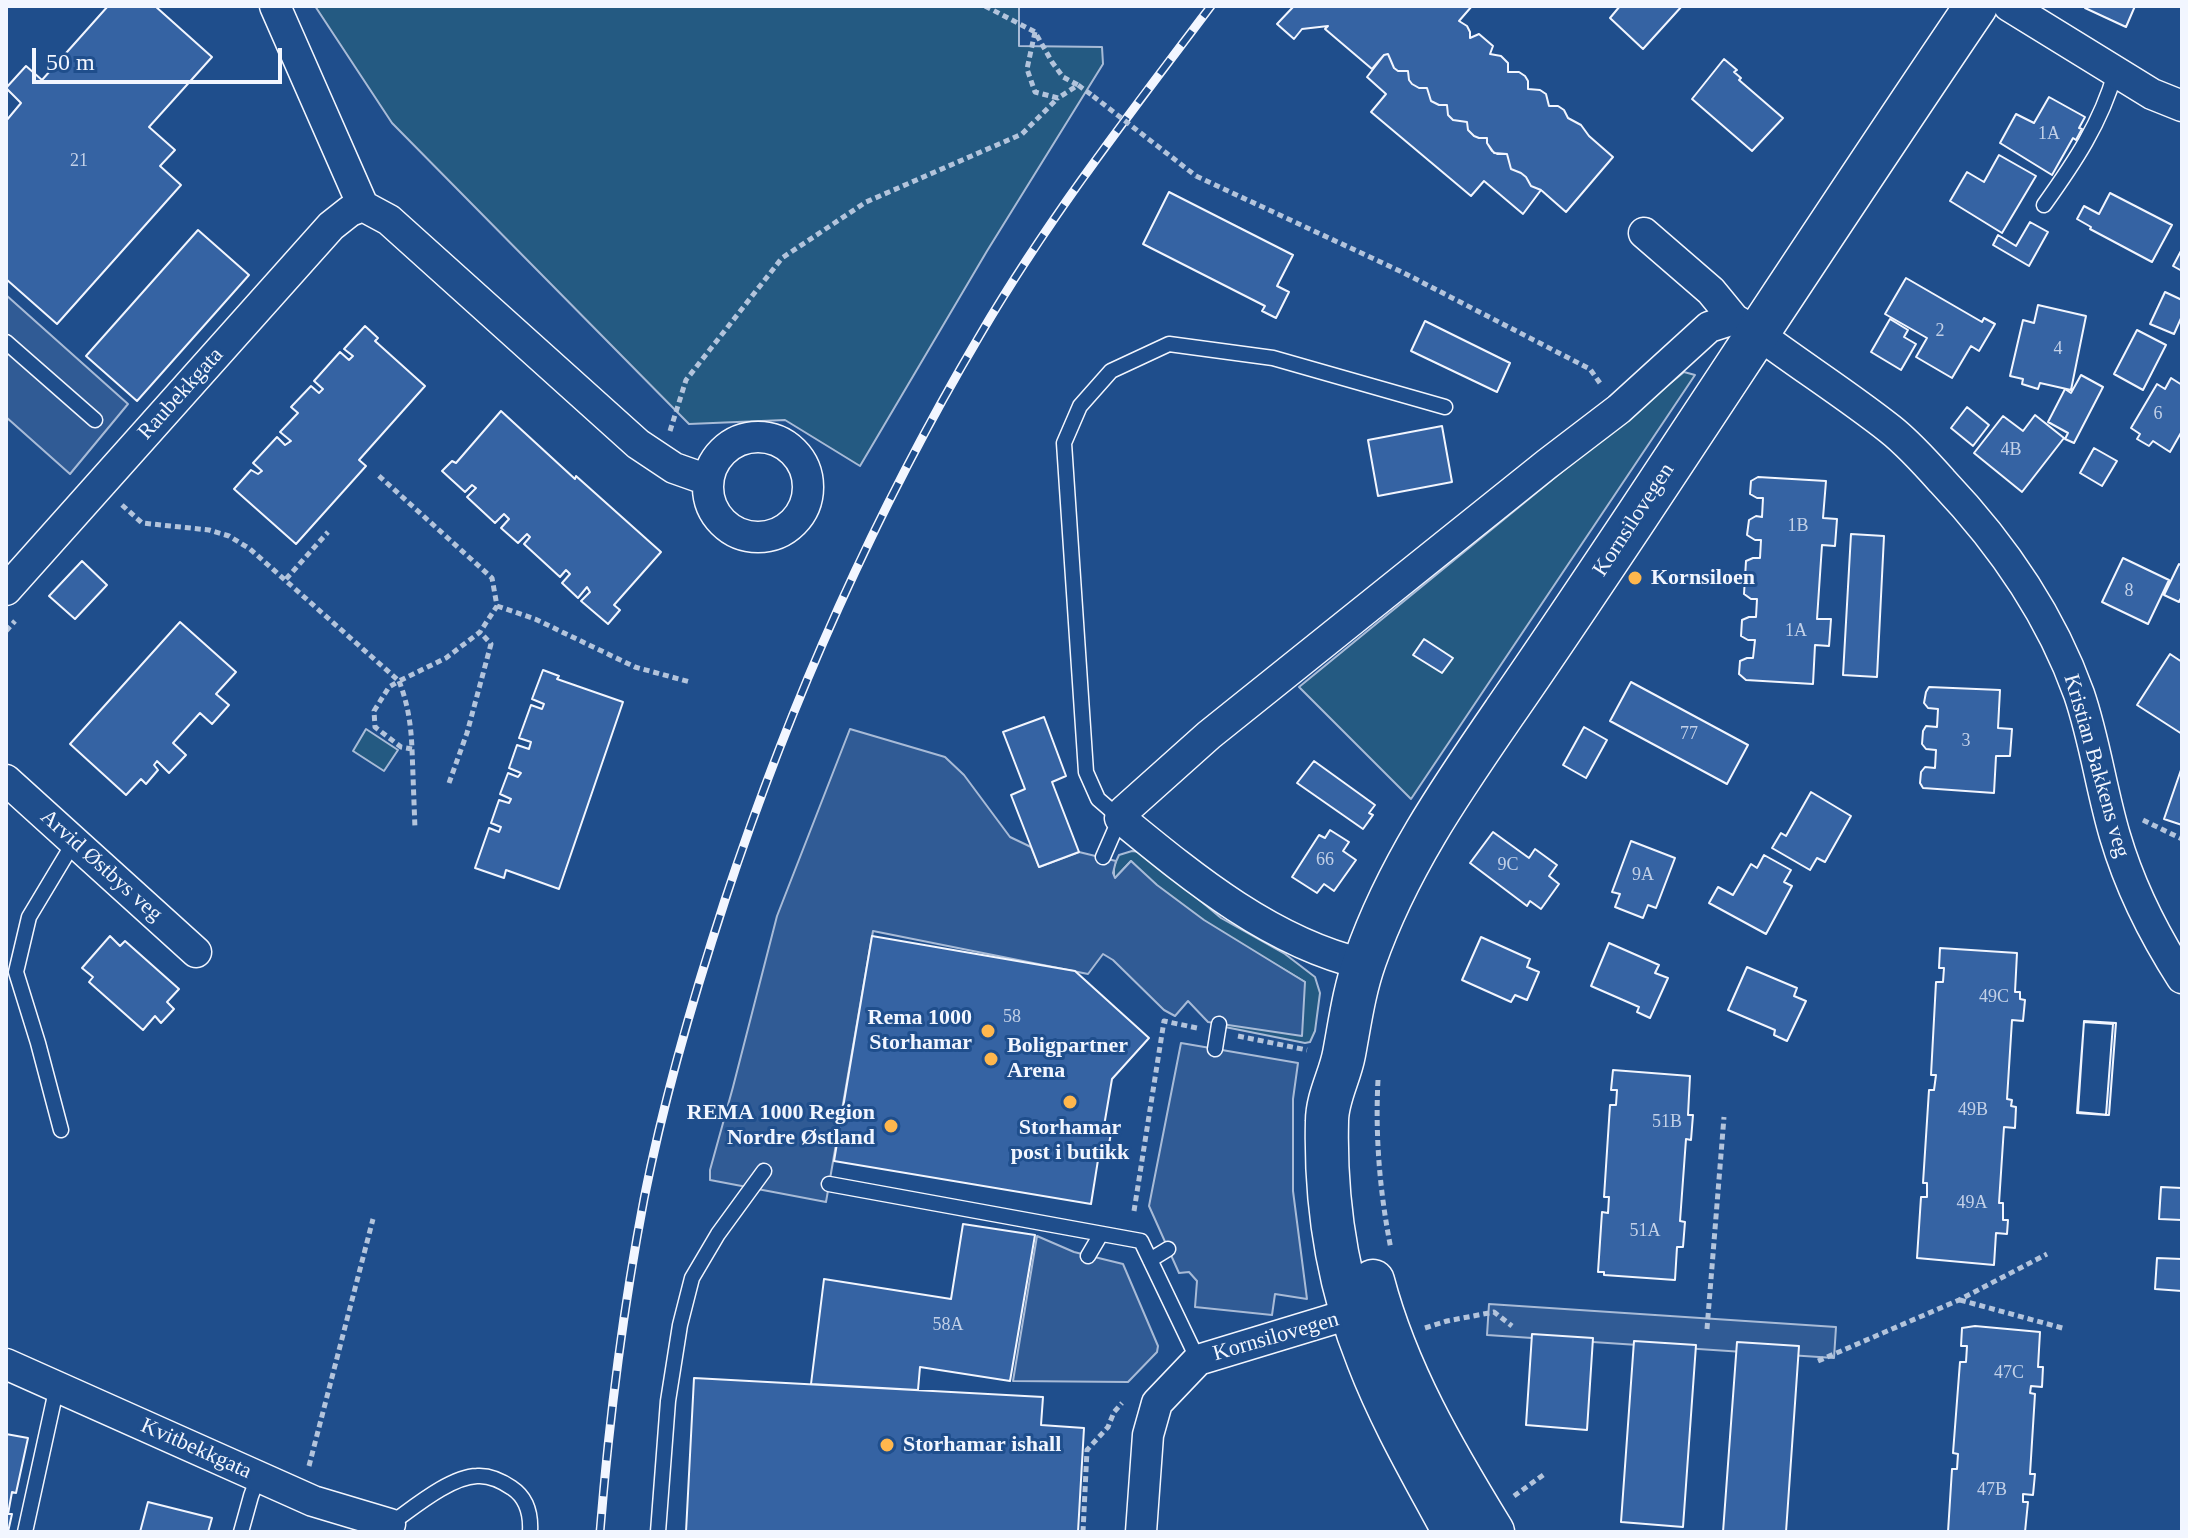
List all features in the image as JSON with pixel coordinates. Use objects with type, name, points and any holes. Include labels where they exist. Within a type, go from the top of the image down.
[{"type":"main road","name":"Kornsilovegen","points":[[1501,1516],[1420,1407],[1382,1318],[1339,1262],[1331,1218],[1327,1115],[1343,1059],[1363,964],[1398,880],[1430,824],[1576,608],[1746,326],[1976,6]]},
{"type":"main road","name":"Kornsilovegen","points":[[1382,1318],[1367,1358],[1386,1402],[1454,1532]]},
{"type":"street","points":[[275,6],[363,206],[389,220],[638,444],[674,468],[708,480]]},
{"type":"street","points":[[2009,6],[2115,73],[2152,94],[2182,106]]},
{"type":"street","name":"Raubekkgata","points":[[6,590],[331,226],[350,211],[363,206]]},
{"type":"street","points":[[1644,233],[1746,326]]},
{"type":"street","points":[[1363,964],[1339,958],[1245,913],[1185,871],[1120,818],[1124,811],[1209,735],[1619,409],[1709,327],[1746,326]]},
{"type":"street","name":"Kristian Bakkens veg","points":[[1746,326],[1893,431],[1974,515],[2012,565],[2045,616],[2071,674],[2093,737],[2114,833],[2131,885],[2159,942],[2182,978]]},
{"type":"street","name":"Arvid Østbys veg","points":[[6,780],[196,952]]},
{"type":"street","name":"Kornsilovegen","points":[[1141,1532],[1148,1435],[1157,1403],[1198,1360],[1382,1318]]},
{"type":"street","name":"Kvitbekkgata","points":[[6,1364],[258,1477],[394,1528]]},
{"type":"lane","points":[[2044,205],[2077,160],[2093,131],[2115,73]]},
{"type":"lane","points":[[6,342],[95,420]]},
{"type":"lane","points":[[1103,857],[1120,818],[1098,799],[1086,772],[1064,443],[1080,406],[1111,371],[1169,344],[1273,358],[1445,407]]},
{"type":"lane","points":[[61,1130],[16,972],[29,917],[74,842]]},
{"type":"lane","points":[[1215,1049],[1218,1028]]},
{"type":"lane","points":[[658,1532],[668,1401],[680,1325],[692,1278],[718,1234],[764,1171]]},
{"type":"lane","points":[[829,1184],[1141,1241],[1198,1360]]},
{"type":"lane","points":[[1088,1256],[1101,1234]]},
{"type":"lane","points":[[1150,1260],[1168,1249]]},
{"type":"lane","points":[[25,1532],[57,1386]]},
{"type":"lane","points":[[394,1528],[443,1488],[477,1476],[501,1480],[519,1493],[530,1518],[530,1532]]},
{"type":"lane","points":[[241,1532],[258,1477]]},
{"type":"path","points":[[985,6],[1035,32],[1063,77],[1093,96],[1196,176],[1402,272],[1590,369],[1619,409]]},
{"type":"path","points":[[1035,32],[1027,69],[1035,92],[1058,98]]},
{"type":"path","points":[[657,458],[671,429],[686,380],[782,258],[866,202],[1022,134],[1058,98],[1078,85]]},
{"type":"path","points":[[378,475],[492,578],[497,606],[480,632],[446,658],[389,687],[374,711],[375,727],[401,747],[412,749]]},
{"type":"path","points":[[121,505],[142,523],[209,530],[229,536],[250,549],[399,681],[408,704],[415,829]]},
{"type":"path","points":[[286,579],[328,532]]},
{"type":"path","points":[[497,606],[535,619],[635,667],[690,682]]},
{"type":"path","points":[[449,783],[467,733],[491,644],[480,632]]},
{"type":"path","points":[[1134,1211],[1164,1021],[1218,1028],[1343,1059],[1379,1064],[1376,1112],[1380,1179],[1393,1259]]},
{"type":"path","points":[[1707,1329],[1724,1117]]},
{"type":"path","points":[[301,1495],[373,1219]]},
{"type":"path","points":[[1818,1361],[1959,1300],[2047,1254]]},
{"type":"path","points":[[1959,1300],[2066,1329]]},
{"type":"path","points":[[1382,1318],[1447,1321],[1494,1312],[1512,1326]]},
{"type":"path","points":[[1083,1532],[1087,1450],[1108,1427],[1114,1412],[1126,1399]]},
{"type":"path","points":[[1501,1516],[1546,1473]]},
{"type":"shaded area","points":[[315,6],[1019,6],[1019,46],[1102,47],[1103,64],[987,251],[860,466],[785,420],[689,424],[392,123]]},
{"type":"shaded area","points":[[6,295],[128,404],[70,474],[6,417]]},
{"type":"shaded area","points":[[1684,372],[1695,375],[1411,799],[1299,687]]},
{"type":"shaded area","points":[[366,729],[398,750],[384,771],[353,751]]},
{"type":"shaded area","points":[[850,729],[945,757],[964,775],[1010,837],[1031,847],[1039,867],[1079,852],[1116,861],[1115,878],[1131,861],[1204,920],[1305,982],[1302,1036],[1208,1022],[1188,1001],[1175,1016],[1164,1010],[1103,954],[1088,974],[873,931],[826,1202],[710,1180],[710,1170],[777,916]]},
{"type":"shaded area","points":[[1132,851],[1148,857],[1221,918],[1285,954],[1315,977],[1320,993],[1315,1031],[1310,1042],[1225,1027],[1305,982],[1192,913],[1131,861],[1114,879],[1114,866],[1119,855]]},
{"type":"shaded area","points":[[1181,1043],[1298,1063],[1293,1099],[1293,1191],[1307,1299],[1275,1294],[1272,1315],[1195,1307],[1197,1281],[1189,1272],[1179,1273],[1149,1206]]},
{"type":"shaded area","points":[[1037,1236],[1074,1252],[1123,1264],[1158,1346],[1157,1352],[1128,1382],[1013,1381]]},
{"type":"shaded area","points":[[1489,1304],[1836,1327],[1834,1358],[1487,1335]]},
{"type":"building","points":[[108,6],[155,6],[212,57],[149,127],[175,150],[160,166],[181,185],[57,324],[6,279],[6,121],[21,103],[6,88],[26,66],[42,80]]},
{"type":"building","points":[[1294,6],[1472,6],[1459,21],[1467,26],[1470,38],[1479,34],[1493,46],[1490,54],[1501,56],[1508,63],[1508,72],[1519,72],[1525,76],[1528,89],[1546,94],[1549,106],[1564,110],[1568,118],[1581,125],[1613,157],[1566,212],[1541,190],[1531,186],[1521,173],[1511,169],[1507,154],[1494,153],[1487,138],[1474,136],[1468,130],[1467,122],[1453,120],[1448,115],[1447,105],[1431,101],[1427,88],[1412,84],[1408,71],[1394,68],[1388,54],[1372,69],[1325,29],[1328,26],[1302,29],[1294,39],[1277,24]]},
{"type":"building","points":[[1620,6],[1682,6],[1643,49],[1610,18]]},
{"type":"building","points":[[2086,6],[2135,6],[2126,27]]},
{"type":"building","points":[[1388,54],[1394,68],[1408,71],[1412,84],[1427,88],[1431,101],[1447,105],[1448,115],[1453,120],[1467,122],[1468,130],[1474,136],[1487,138],[1492,151],[1497,154],[1507,154],[1511,169],[1526,177],[1531,186],[1541,190],[1523,214],[1484,181],[1471,196],[1371,112],[1386,94],[1367,77]]},
{"type":"building","points":[[1724,59],[1737,70],[1734,72],[1741,78],[1739,80],[1783,118],[1752,151],[1692,99]]},
{"type":"building","points":[[2049,97],[2085,117],[2076,140],[2073,138],[2052,175],[2000,143],[2016,114],[2034,123]]},
{"type":"building","points":[[1999,155],[2036,176],[2002,233],[1950,201],[1967,172],[1984,182]]},
{"type":"building","points":[[1169,192],[1293,255],[1277,286],[1289,292],[1276,318],[1262,311],[1265,306],[1143,244]]},
{"type":"building","points":[[2110,193],[2172,225],[2152,262],[2077,219],[2084,206],[2099,214]]},
{"type":"building","points":[[2030,222],[2048,232],[2029,266],[1993,245],[1998,235],[2016,246]]},
{"type":"building","points":[[198,230],[249,275],[137,401],[86,356]]},
{"type":"building","points":[[2182,249],[2182,271],[2173,266]]},
{"type":"building","points":[[1906,278],[1982,322],[1984,318],[1995,324],[1979,351],[1971,346],[1952,378],[1916,357],[1927,338],[1885,314]]},
{"type":"building","points":[[2165,292],[2182,300],[2182,316],[2174,334],[2150,324]]},
{"type":"building","points":[[2038,305],[2086,316],[2071,390],[2040,383],[2038,389],[2022,384],[2023,379],[2010,376],[2023,320],[2034,323]]},
{"type":"building","points":[[1890,319],[1908,330],[1904,337],[1916,344],[1901,370],[1871,352]]},
{"type":"building","points":[[1425,321],[1510,363],[1497,392],[1411,351]]},
{"type":"building","points":[[365,326],[378,338],[375,341],[425,386],[359,460],[366,466],[296,544],[234,489],[251,470],[258,474],[262,471],[253,463],[277,437],[285,445],[291,441],[280,432],[298,413],[291,407],[311,386],[319,393],[323,389],[314,381],[340,352],[349,360],[353,356],[344,349]]},
{"type":"building","points":[[2137,330],[2166,345],[2143,390],[2114,374]]},
{"type":"building","points":[[2081,375],[2103,387],[2074,443],[2065,439],[2068,433],[2048,422],[2065,389],[2071,393]]},
{"type":"building","points":[[2171,378],[2182,385],[2182,431],[2170,452],[2153,441],[2149,446],[2137,439],[2140,434],[2131,428],[2157,384],[2165,389]]},
{"type":"building","points":[[1967,407],[1989,425],[1973,446],[1951,428]]},
{"type":"building","points":[[501,411],[661,552],[614,605],[620,610],[608,624],[581,601],[590,592],[587,587],[578,598],[562,583],[570,574],[566,570],[560,577],[524,544],[530,537],[527,534],[518,543],[501,528],[509,519],[504,514],[495,523],[467,497],[476,488],[472,485],[465,492],[442,471],[452,461],[456,463]]},
{"type":"building","points":[[2035,415],[2064,438],[2022,492],[1974,453],[2003,416],[2023,431]]},
{"type":"building","points":[[1442,426],[1452,482],[1378,496],[1368,440]]},
{"type":"building","points":[[2094,448],[2117,461],[2102,486],[2080,473]]},
{"type":"building","points":[[1758,477],[1826,481],[1823,518],[1837,519],[1835,546],[1822,545],[1817,619],[1831,619],[1829,646],[1815,645],[1813,684],[1746,680],[1739,674],[1740,661],[1753,658],[1755,640],[1741,636],[1742,620],[1756,617],[1757,599],[1744,594],[1746,561],[1760,558],[1761,540],[1747,535],[1749,520],[1762,517],[1763,498],[1750,494],[1751,481]]},
{"type":"building","points":[[1851,534],[1884,536],[1877,677],[1843,675]]},
{"type":"building","points":[[2123,558],[2169,580],[2148,624],[2102,602]]},
{"type":"building","points":[[82,561],[107,585],[75,619],[49,596]]},
{"type":"building","points":[[2179,564],[2182,566],[2182,596],[2179,602],[2164,595]]},
{"type":"building","points":[[180,622],[236,672],[216,694],[229,705],[212,724],[200,713],[173,743],[186,755],[169,773],[157,761],[154,765],[158,770],[146,784],[141,779],[126,795],[70,744]]},
{"type":"building","points":[[1424,639],[1453,658],[1442,673],[1413,655]]},
{"type":"building","points":[[2170,654],[2182,662],[2182,734],[2137,705]]},
{"type":"building","points":[[543,670],[559,676],[557,679],[623,702],[559,889],[506,870],[504,878],[475,868],[489,828],[499,832],[501,827],[491,823],[499,800],[509,803],[511,799],[500,794],[508,773],[518,777],[521,773],[509,768],[517,745],[529,749],[531,742],[519,738],[531,705],[542,709],[544,704],[532,699]]},
{"type":"building","points":[[1631,682],[1748,745],[1727,784],[1610,721]]},
{"type":"building","points":[[1929,687],[2000,690],[1998,728],[2012,729],[2010,756],[1996,756],[1994,793],[1923,788],[1921,772],[1925,767],[1935,768],[1936,750],[1926,749],[1922,744],[1926,726],[1937,727],[1938,709],[1928,708],[1924,703]]},
{"type":"building","points":[[1044,717],[1066,776],[1052,782],[1079,852],[1039,867],[1011,795],[1025,789],[1003,732]]},
{"type":"building","points":[[1584,727],[1607,740],[1586,778],[1563,765]]},
{"type":"building","points":[[1314,761],[1375,805],[1369,813],[1373,815],[1363,829],[1297,783]]},
{"type":"building","points":[[2182,767],[2182,825],[2164,819]]},
{"type":"building","points":[[1811,792],[1851,816],[1825,862],[1817,858],[1810,870],[1772,848],[1781,833],[1786,836]]},
{"type":"building","points":[[1330,830],[1349,842],[1343,851],[1356,860],[1334,891],[1324,884],[1317,893],[1292,877],[1319,835],[1325,838]]},
{"type":"building","points":[[1493,832],[1529,858],[1535,849],[1557,865],[1549,876],[1559,884],[1541,909],[1530,901],[1527,906],[1470,863]]},
{"type":"building","points":[[1631,841],[1675,858],[1656,908],[1648,905],[1643,918],[1615,907],[1620,894],[1612,892]]},
{"type":"building","points":[[1764,855],[1791,870],[1784,882],[1792,886],[1766,934],[1709,903],[1718,887],[1733,895],[1751,864],[1757,868]]},
{"type":"building","points":[[110,936],[120,946],[125,941],[179,989],[167,1002],[174,1009],[161,1023],[155,1016],[143,1030],[89,982],[93,977],[82,968]]},
{"type":"building","name":"Boligpartner Arena","points":[[872,936],[1075,971],[1149,1038],[1112,1079],[1103,1132],[1111,1133],[1106,1161],[1098,1160],[1091,1204],[834,1161]]},
{"type":"building","points":[[1481,937],[1530,959],[1527,967],[1539,972],[1527,1000],[1515,995],[1511,1002],[1462,980]]},
{"type":"building","points":[[1609,943],[1659,965],[1655,973],[1668,978],[1650,1018],[1637,1012],[1639,1007],[1591,986]]},
{"type":"building","points":[[1940,948],[2017,953],[2015,992],[2020,992],[2020,999],[2025,1000],[2023,1021],[2012,1020],[2007,1099],[2012,1100],[2011,1106],[2016,1107],[2015,1128],[2004,1127],[1999,1203],[2003,1203],[2003,1220],[2008,1220],[2007,1234],[1996,1233],[1994,1265],[1917,1258],[1921,1197],[1927,1197],[1927,1183],[1923,1183],[1929,1090],[1934,1090],[1936,1075],[1931,1075],[1936,982],[1943,982],[1944,968],[1939,968]]},
{"type":"building","points":[[1747,967],[1797,988],[1794,996],[1806,1001],[1787,1041],[1774,1035],[1775,1030],[1728,1010]]},
{"type":"building","points":[[2084,1021],[2116,1023],[2109,1115],[2078,1112]]},
{"type":"building","points":[[2084,1022],[2113,1024],[2106,1115],[2077,1113]]},
{"type":"building","points":[[1613,1070],[1690,1076],[1688,1115],[1693,1115],[1691,1140],[1686,1139],[1680,1221],[1685,1222],[1683,1247],[1677,1247],[1675,1280],[1598,1272],[1602,1212],[1608,1213],[1609,1197],[1604,1197],[1610,1105],[1616,1105],[1617,1090],[1611,1090]]},
{"type":"building","points":[[2161,1187],[2182,1188],[2182,1220],[2159,1219]]},
{"type":"building","points":[[963,1224],[1035,1235],[1010,1381],[920,1367],[918,1390],[811,1384],[824,1279],[951,1299]]},
{"type":"building","points":[[2157,1258],[2182,1259],[2182,1291],[2155,1289]]},
{"type":"building","points":[[1975,1326],[2040,1332],[2038,1367],[2043,1367],[2042,1387],[2031,1386],[2030,1393],[2035,1394],[2030,1474],[2035,1474],[2033,1495],[2023,1494],[2023,1502],[2028,1502],[2025,1532],[1948,1532],[1952,1469],[1957,1469],[1958,1454],[1953,1453],[1960,1362],[1966,1362],[1967,1346],[1961,1346],[1962,1328]]},
{"type":"building","points":[[1532,1334],[1593,1338],[1587,1430],[1526,1425]]},
{"type":"building","points":[[1634,1341],[1696,1345],[1683,1527],[1621,1522]]},
{"type":"building","points":[[1737,1342],[1799,1346],[1786,1532],[1723,1532]]},
{"type":"building","name":"Storhamar ishall","points":[[694,1378],[1043,1397],[1041,1425],[1084,1428],[1078,1532],[686,1532]]},
{"type":"building","points":[[6,1434],[28,1438],[16,1493],[12,1492],[8,1532],[6,1532]]},
{"type":"building","points":[[148,1502],[212,1518],[208,1532],[140,1532]]},
{"type":"railway","points":[[600,1532],[623,1323],[652,1161],[702,974],[777,754],[870,540],[980,335],[1062,208],[1211,6]]},
{"type":"place","name":"Kornsiloen","points":[[1635,578]]},
{"type":"place","name":"Rema 1000 Storhamar","points":[[988,1031]]},
{"type":"place","name":"Boligpartner Arena","points":[[991,1059]]},
{"type":"place","name":"Storhamar post i butikk","points":[[1070,1102]]},
{"type":"place","name":"REMA 1000 Region Nordre Østland","points":[[891,1126]]},
{"type":"place","name":"Storhamar ishall","points":[[887,1445]]}]
